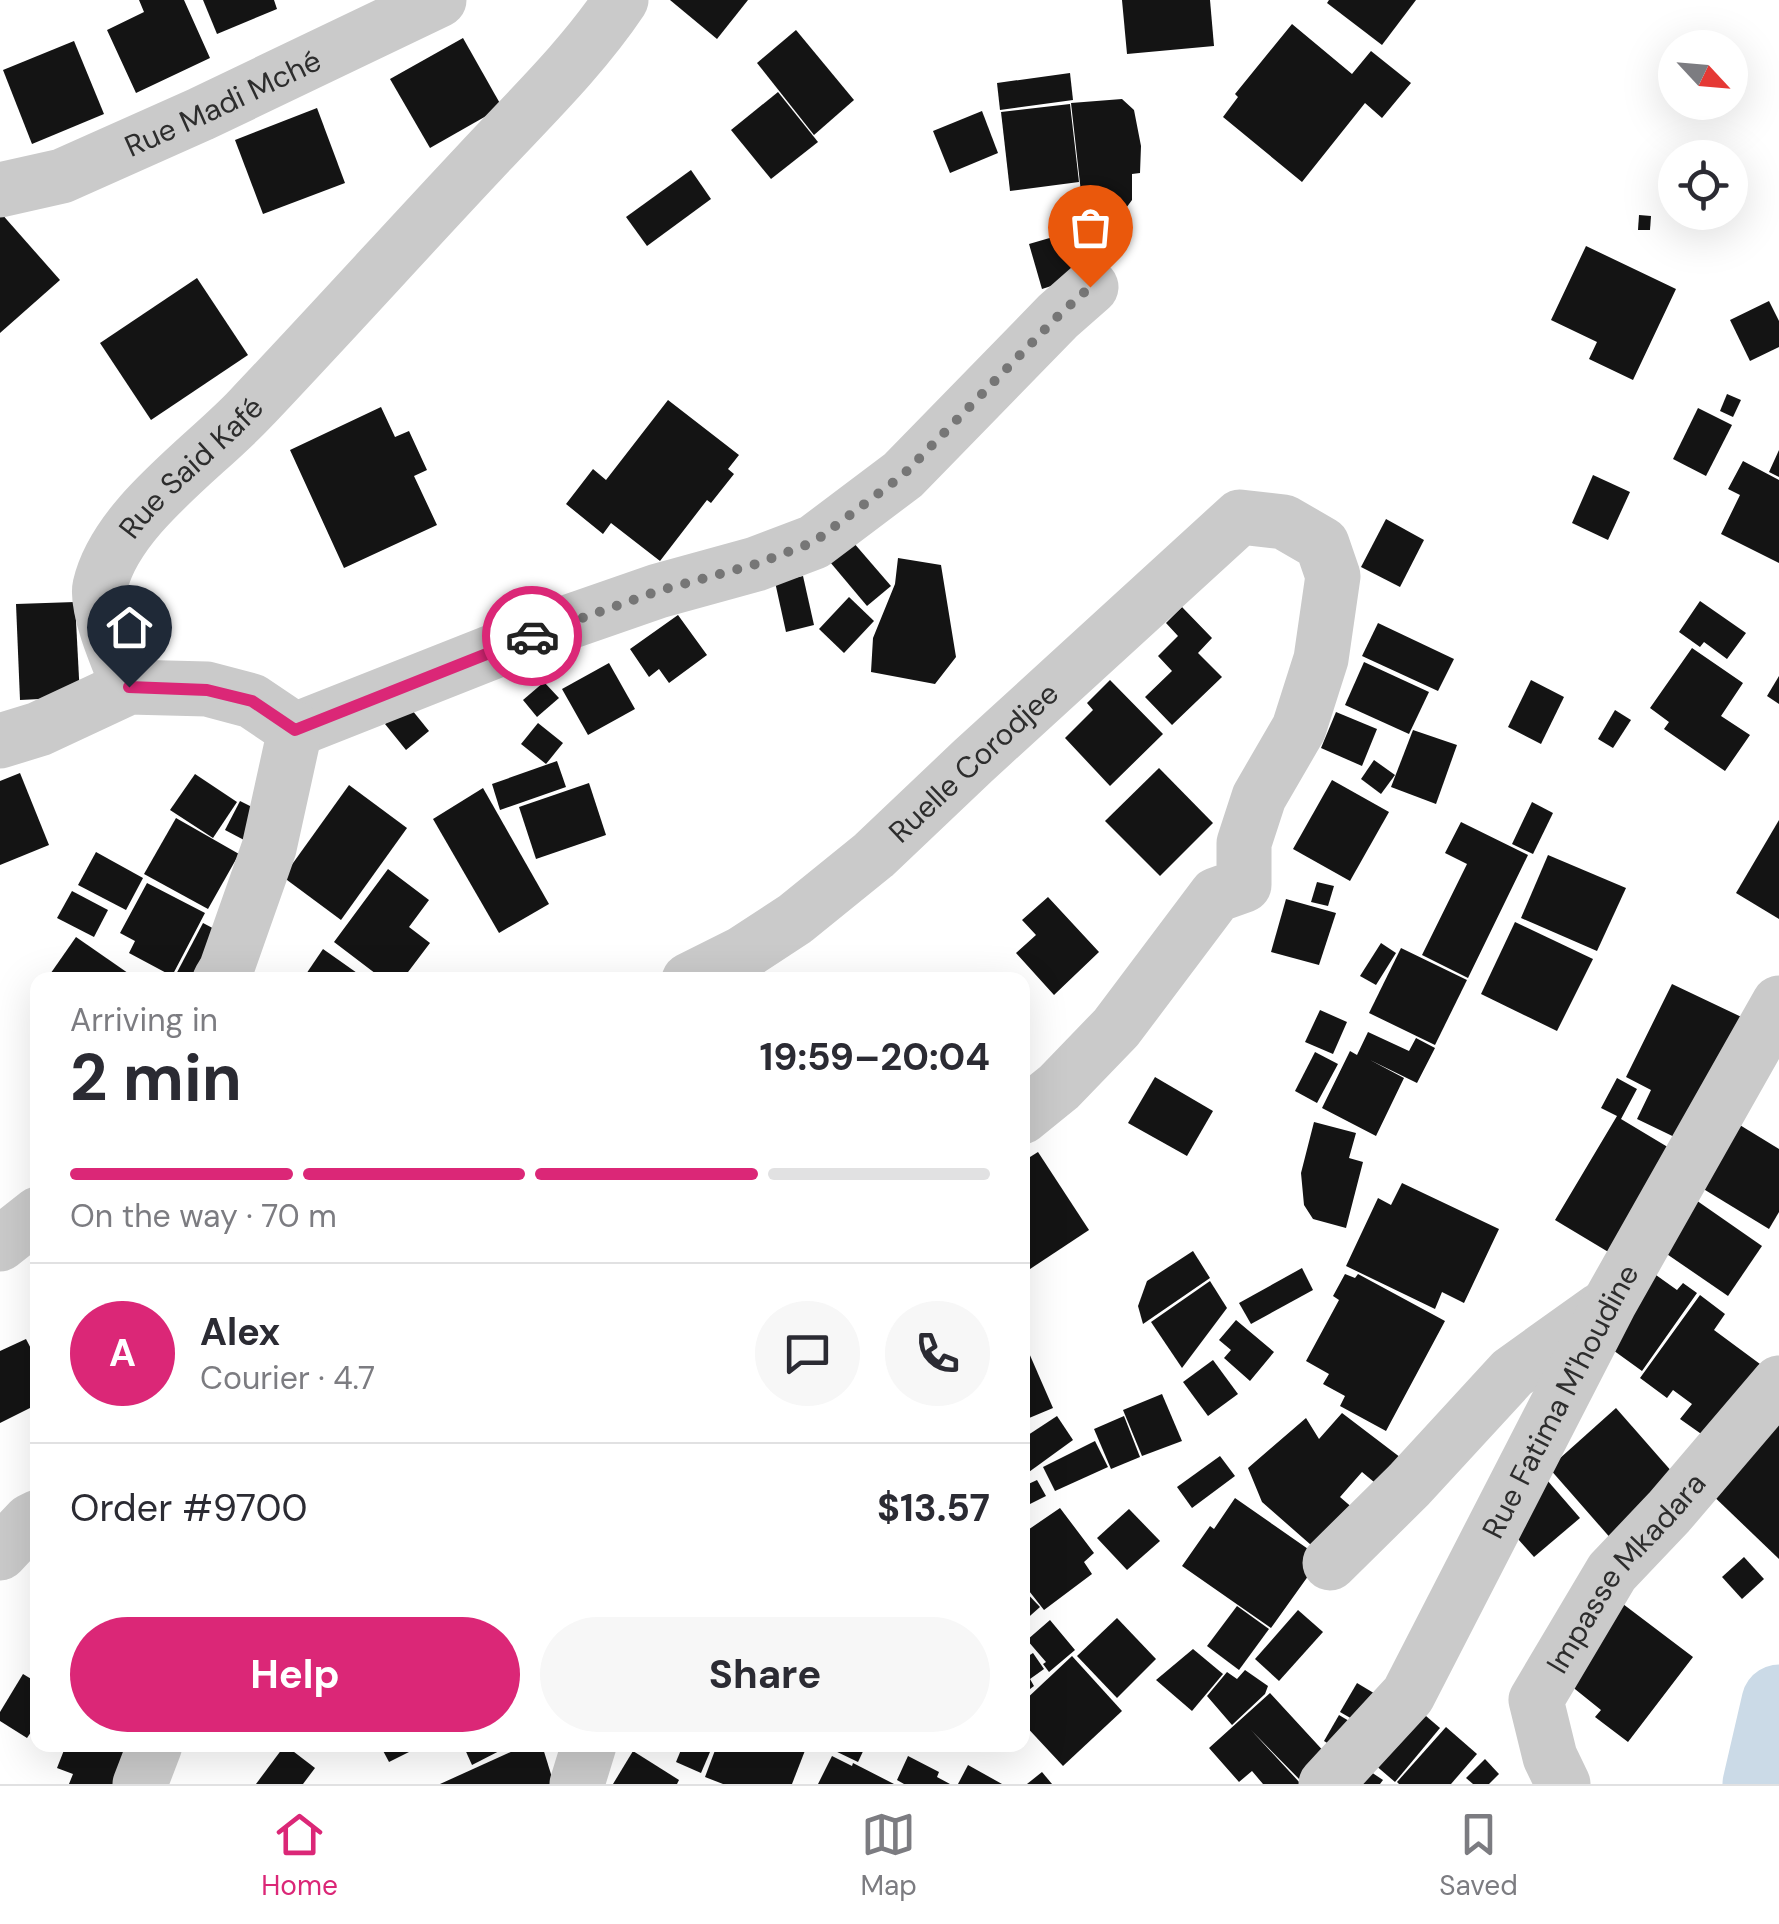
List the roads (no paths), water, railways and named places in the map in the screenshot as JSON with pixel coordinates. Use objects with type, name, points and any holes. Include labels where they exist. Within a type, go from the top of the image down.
[{"type":"street","name":"Rue Madi Mché","points":[[0,190],[62,176],[439,0]]},
{"type":"street","name":"Rue Said Kafé","points":[[129,687],[108,634],[99,589],[135,519],[246,412],[537,100],[604,25],[621,0]]},
{"type":"street","points":[[295,730],[562,624],[814,542],[903,475],[1090,287]]},
{"type":"street","name":"Ruelle Corodjee","points":[[705,972],[796,920],[874,855],[1240,517],[1284,522],[1322,544],[1333,576],[1321,658],[1299,728],[1258,797],[1244,843],[1244,886],[1216,895],[1116,1028],[1059,1088],[1030,1112]]},
{"type":"street","points":[[0,741],[39,728],[129,687],[207,690],[252,701],[295,730]]},
{"type":"street","points":[[223,972],[269,848],[295,730]]},
{"type":"street","name":"Rue Fatima M'houdine","points":[[1326,1784],[1408,1695],[1610,1302],[1779,1003]]},
{"type":"street","points":[[0,1244],[30,1220]]},
{"type":"street","points":[[1330,1563],[1410,1486],[1512,1373],[1610,1302]]},
{"type":"street","name":"Impasse Mkadara","points":[[1563,1784],[1550,1757],[1536,1700],[1612,1572],[1779,1383]]},
{"type":"street","points":[[0,1553],[30,1521]]},
{"type":"street","points":[[140,1784],[152,1752]]},
{"type":"street","points":[[577,1784],[588,1752]]},
{"type":"waterway","points":[[1760,1784],[1779,1702]]}]
